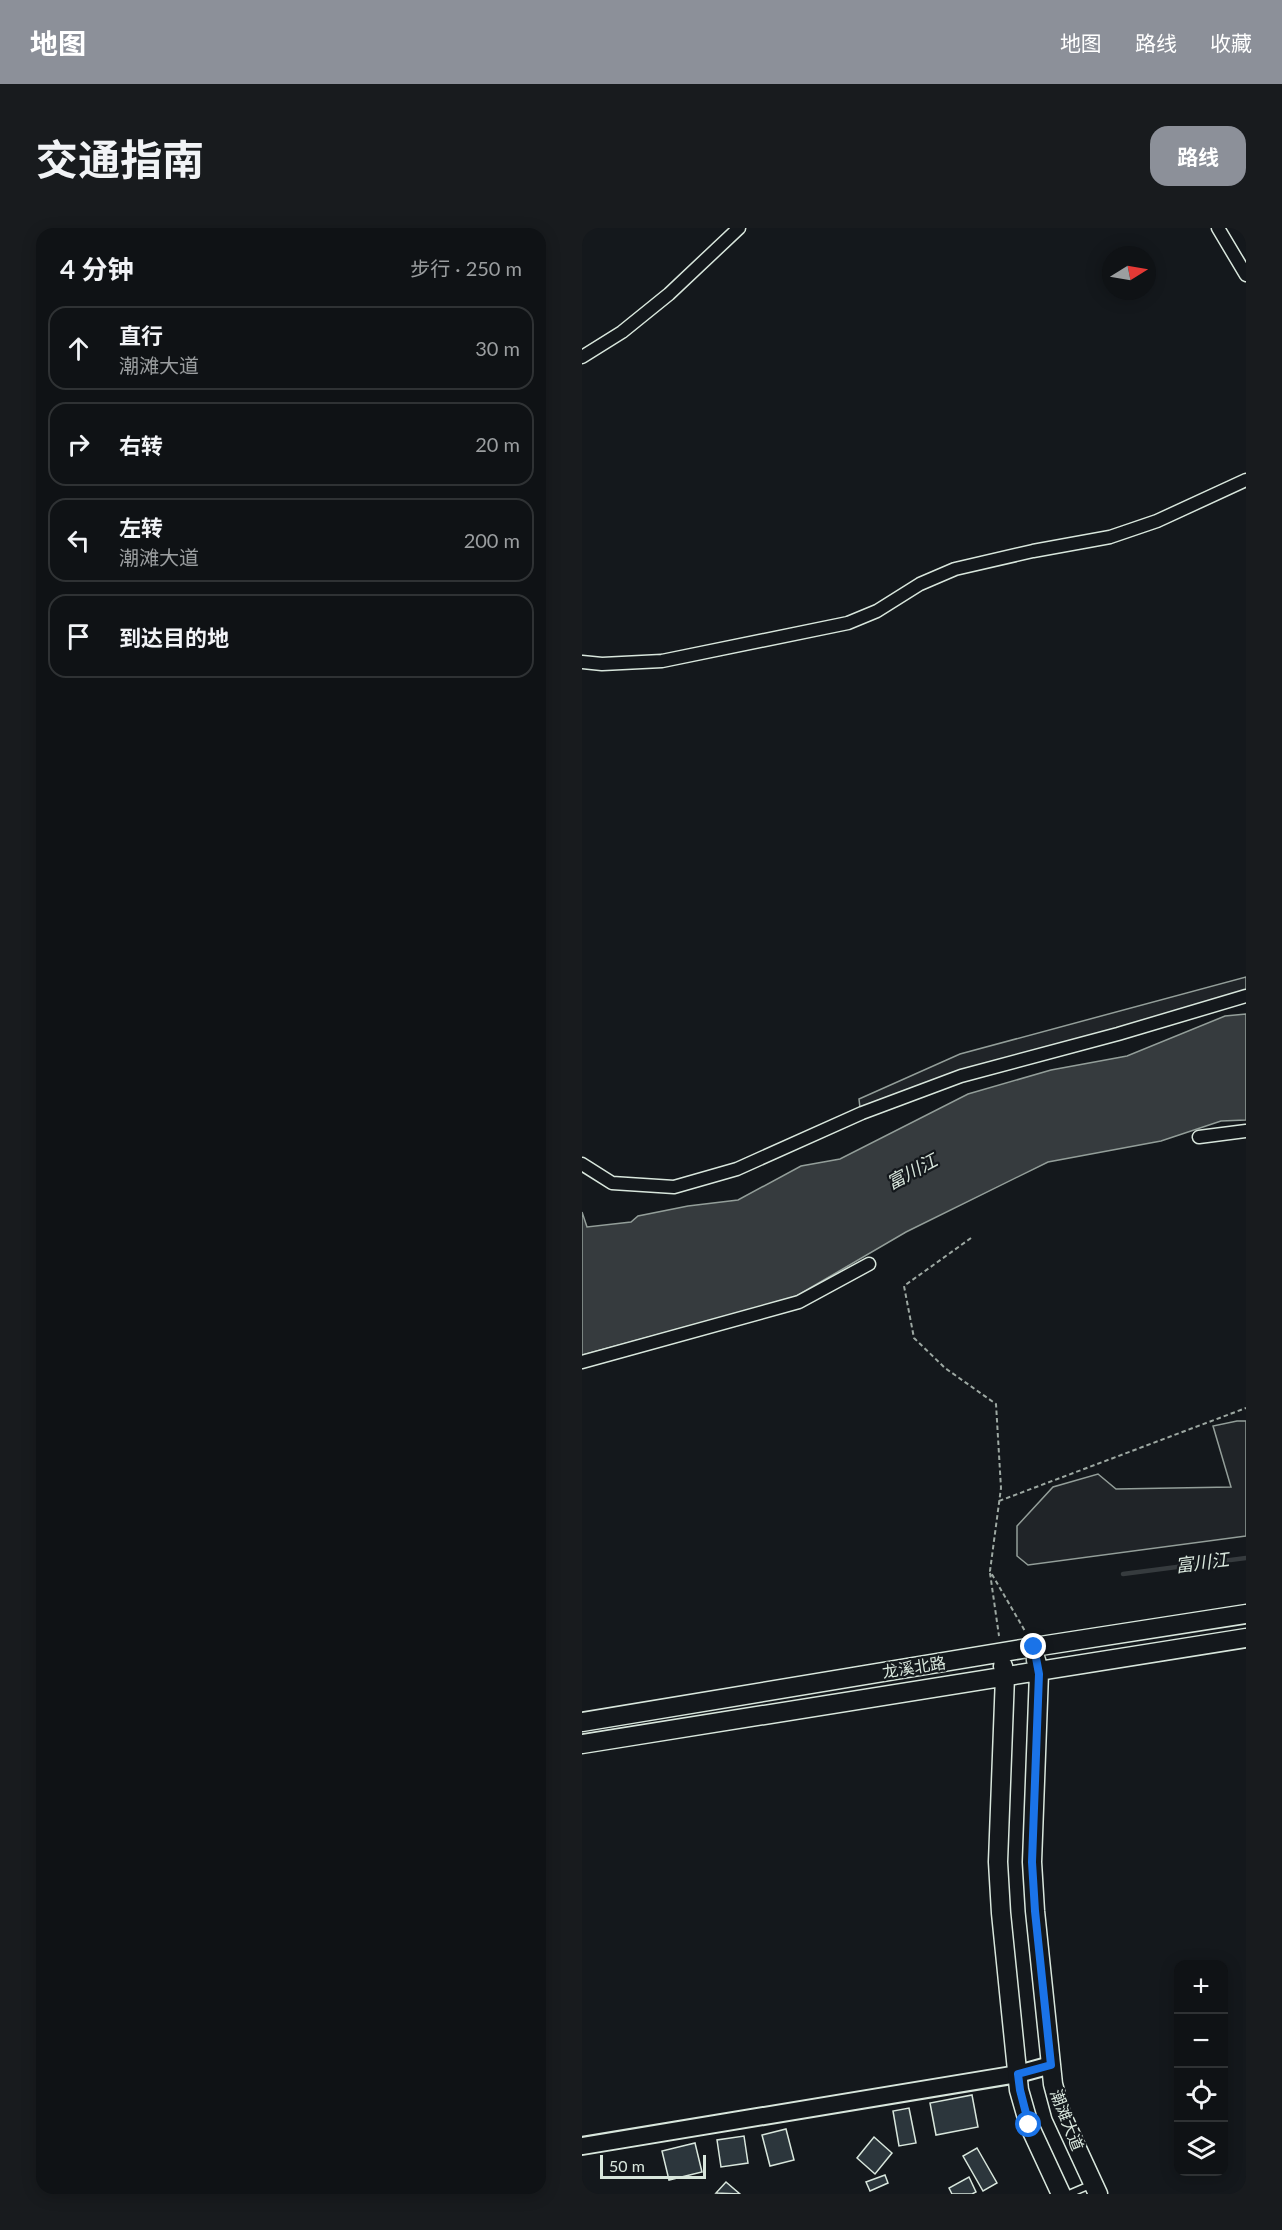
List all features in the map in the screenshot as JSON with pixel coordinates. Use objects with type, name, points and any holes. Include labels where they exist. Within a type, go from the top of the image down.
[{"type":"main road","name":"龙溪北路","points":[[582,1722],[1001,1652],[1246,1614]]},
{"type":"main road","name":"龙溪北路","points":[[582,1744],[1246,1638]]},
{"type":"main road","name":"潮滩大道","points":[[1034,1647],[1038,1671],[1032,1862],[1053,2084],[1061,2114],[1096,2189]]},
{"type":"main road","points":[[1001,1652],[1005,1676],[998,1862],[1001,1913],[1018,2074],[1029,2125],[1061,2194]]},
{"type":"street","points":[[582,357],[622,332],[669,294],[739,228]]},
{"type":"street","points":[[1218,228],[1246,275]]},
{"type":"street","points":[[582,662],[602,664],[662,661],[848,623],[877,611],[920,584],[955,569],[1033,551],[1110,537],[1157,521],[1246,480]]},
{"type":"street","points":[[582,1164],[612,1183],[674,1187],[737,1169],[862,1113],[961,1076],[1118,1034],[1246,996]]},
{"type":"street","points":[[1199,1137],[1246,1131]]},
{"type":"street","points":[[582,1362],[799,1302],[868,1264]]},
{"type":"street","points":[[582,2146],[1018,2074],[1051,2065]]},
{"type":"lane","points":[[1069,2194],[1096,2189]]},
{"type":"path","points":[[971,1238],[904,1286],[914,1338],[945,1368],[996,1404],[1001,1488],[990,1571],[1001,1652]]},
{"type":"path","points":[[999,1502],[1246,1408]]},
{"type":"path","points":[[990,1571],[1034,1647]]},
{"type":"shaded area","points":[[1246,977],[1246,992],[860,1108],[859,1099],[960,1054]]},
{"type":"shaded area","points":[[1246,1421],[1246,1536],[1028,1565],[1017,1556],[1017,1526],[1053,1487],[1098,1474],[1116,1489],[1231,1487],[1213,1426]]},
{"type":"water","points":[[1246,1014],[1246,1120],[1221,1121],[1161,1141],[1048,1162],[906,1232],[793,1298],[582,1355],[582,1212],[587,1227],[631,1222],[638,1216],[688,1206],[738,1200],[801,1166],[840,1159],[968,1094],[1051,1070],[1127,1056],[1225,1016]]},
{"type":"building","points":[[972,2095],[978,2127],[936,2135],[930,2103]]},
{"type":"building","points":[[909,2108],[916,2143],[899,2146],[893,2111]]},
{"type":"building","points":[[786,2129],[794,2160],[770,2166],[762,2135]]},
{"type":"building","points":[[744,2136],[748,2163],[721,2167],[717,2140]]},
{"type":"building","points":[[874,2137],[892,2153],[875,2174],[857,2158]]},
{"type":"building","points":[[695,2143],[702,2172],[669,2180],[662,2151]]},
{"type":"building","points":[[977,2148],[997,2183],[983,2191],[963,2156]]},
{"type":"building","points":[[885,2175],[888,2183],[870,2191],[866,2182]]},
{"type":"building","points":[[969,2177],[976,2192],[952,2194],[949,2188]]},
{"type":"building","points":[[726,2182],[740,2194],[716,2193]]},
{"type":"waterway","name":"富川江","points":[[1123,1574],[1246,1558]]},
{"type":"route","points":[[1029,2125],[1018,2074],[1051,2065],[1032,1862],[1039,1674],[1034,1647]]}]
